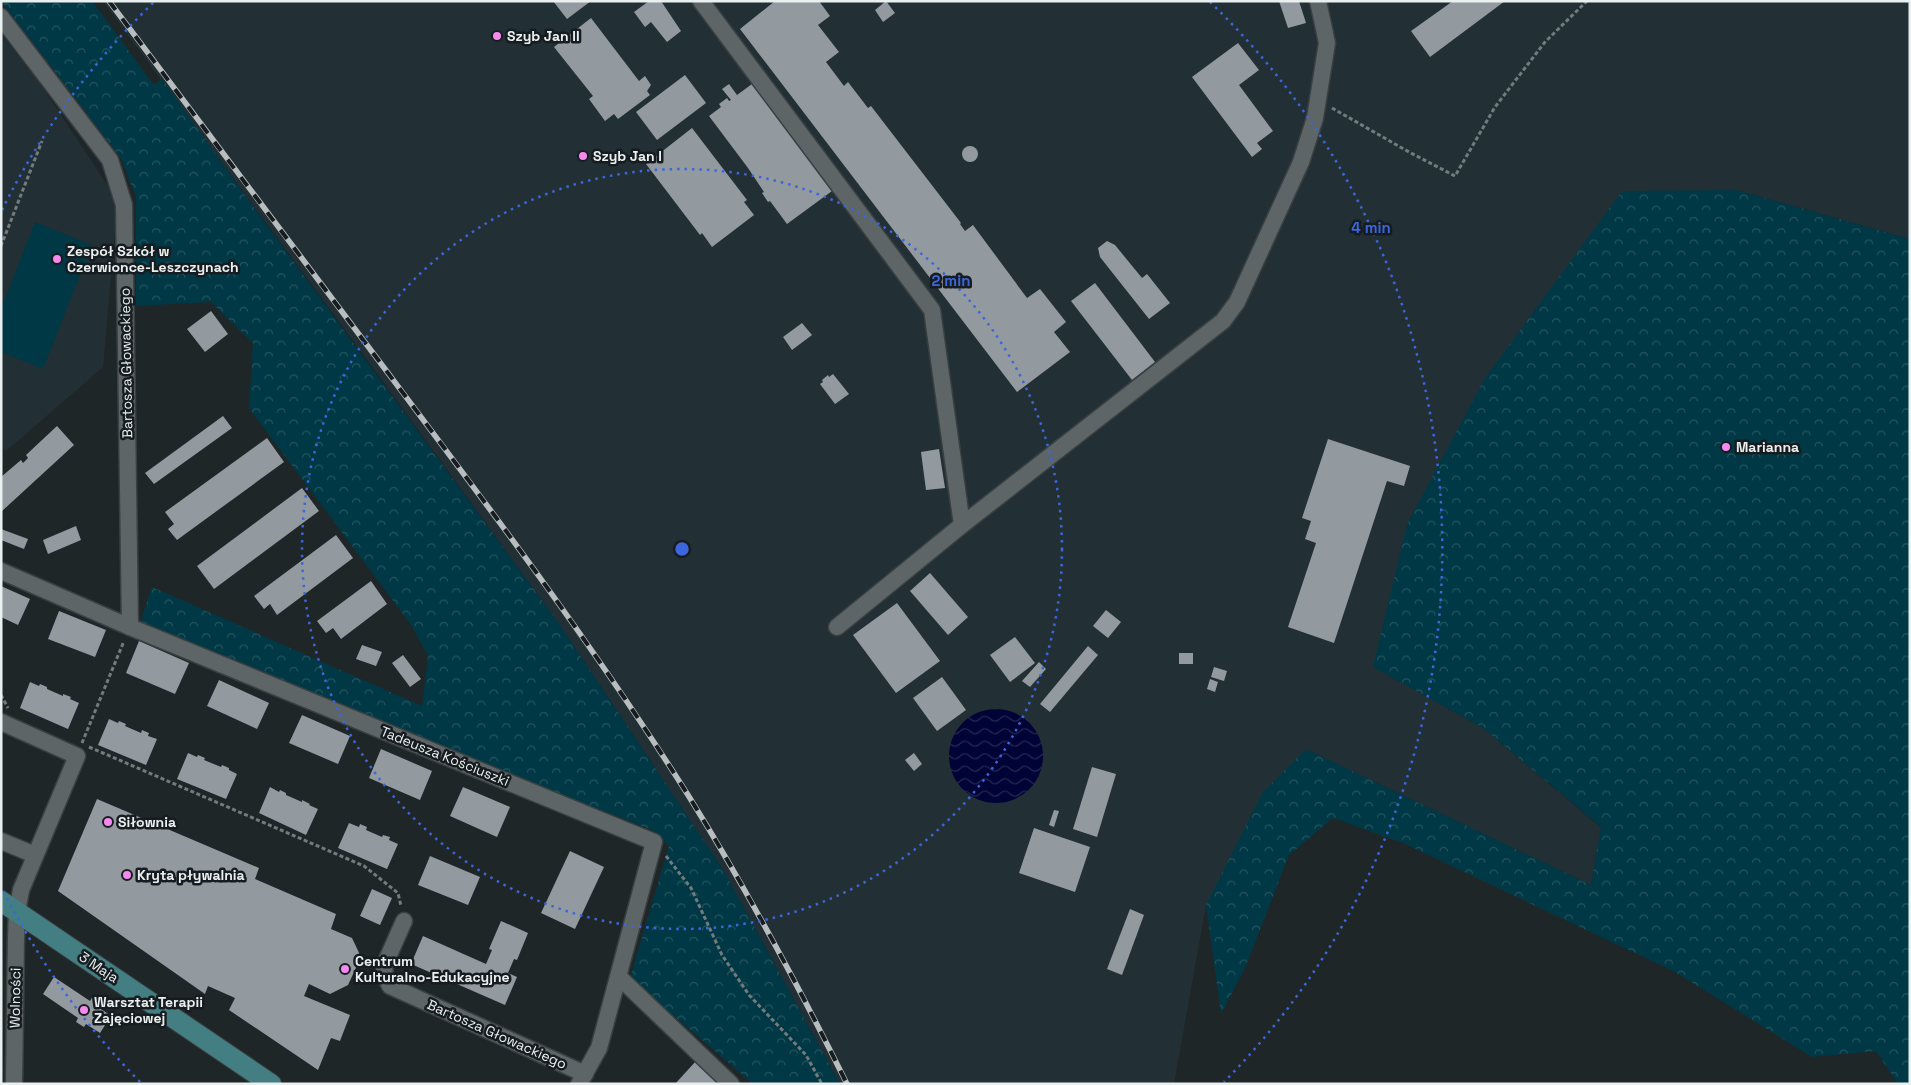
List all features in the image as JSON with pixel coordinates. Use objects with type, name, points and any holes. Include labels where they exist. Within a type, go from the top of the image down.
[{"type":"main road","name":"3 Maja","points":[[9,906],[271,1084]]},
{"type":"street","points":[[701,1],[932,310],[962,525]]},
{"type":"street","points":[[837,627],[962,525],[1223,321],[1237,302],[1301,162],[1315,118],[1327,43],[1318,1]]},
{"type":"street","name":"Bartosza Głowackiego","points":[[1,17],[110,160],[124,205],[130,627]]},
{"type":"street","name":"Tadeusza Kościuszki","points":[[1,571],[130,627],[654,842]]},
{"type":"street","points":[[6,718],[77,746]]},
{"type":"street","name":"Wolności","points":[[14,1084],[9,906],[21,890],[77,746]]},
{"type":"street","points":[[1,841],[35,855]]},
{"type":"street","points":[[582,1079],[600,1048],[654,842]]},
{"type":"street","name":"Bartosza Głowackiego","points":[[404,921],[384,966],[385,976],[390,986],[582,1079]]},
{"type":"street","points":[[620,977],[731,1084]]},
{"type":"path","points":[[1318,100],[1455,176],[1495,107],[1545,42],[1588,1]]},
{"type":"path","points":[[1,246],[42,141]]},
{"type":"path","points":[[130,627],[77,746],[364,866],[398,893],[404,921]]},
{"type":"path","points":[[1,696],[6,718]]},
{"type":"path","points":[[654,842],[691,888],[722,955],[743,987],[806,1055],[822,1084]]},
{"type":"shaded area","points":[[103,1],[1910,1],[1910,239],[1737,190],[1373,667],[1483,728],[1601,828],[1591,885],[1306,749],[1206,905],[1174,1084],[840,1084],[724,871],[560,625]]},
{"type":"shaded area","name":"Zespół Szkół w Czerwionce-Leszczynach","points":[[1,34],[37,79],[114,195],[117,209],[103,367],[6,451],[1,448]]},
{"type":"green space","points":[[1,1],[92,1],[154,85],[162,79],[560,625],[724,871],[840,1084],[753,1084],[630,978],[669,846],[652,830],[433,744],[140,623],[152,587],[422,706],[428,656],[412,626],[249,408],[253,343],[211,302],[136,306],[136,197],[121,158]]},
{"type":"green space","points":[[1737,190],[1910,239],[1910,1084],[1898,1084],[1876,1051],[1812,1057],[1675,972],[1403,843],[1333,818],[1289,855],[1245,968],[1221,1014],[1206,905],[1262,793],[1306,749],[1591,885],[1601,827],[1483,728],[1373,667],[1407,524],[1485,378],[1622,191]]},
{"type":"green space","points":[[35,222],[92,245],[43,369],[1,352],[1,309]]},
{"type":"water","points":[[996,709],[1014,713],[1029,723],[1039,738],[1043,756],[1039,774],[1029,789],[1014,799],[996,803],[978,799],[963,789],[953,774],[949,756],[953,738],[963,723],[978,713]]},
{"type":"building","points":[[553,1],[591,1],[567,19]]},
{"type":"building","points":[[649,1],[661,1],[681,31],[667,42],[651,22],[645,27],[634,12]]},
{"type":"building","points":[[775,1],[819,1],[830,16],[818,25],[839,52],[826,62],[844,86],[848,82],[868,108],[871,106],[961,223],[965,231],[973,225],[1027,298],[1040,289],[1066,322],[1054,332],[1070,352],[1017,392],[740,29]]},
{"type":"building","points":[[886,1],[895,13],[883,22],[875,10]]},
{"type":"building","points":[[1279,1],[1299,1],[1306,23],[1288,28]]},
{"type":"building","points":[[1453,1],[1505,1],[1430,57],[1411,31]]},
{"type":"building","points":[[591,18],[639,81],[645,76],[651,85],[647,91],[650,95],[618,119],[614,114],[605,121],[589,99],[593,96],[554,47]]},
{"type":"building","points":[[1238,43],[1259,70],[1239,85],[1273,131],[1257,143],[1262,149],[1252,157],[1192,77]]},
{"type":"building","points":[[685,75],[706,103],[657,140],[636,112]]},
{"type":"building","points":[[729,84],[737,95],[752,84],[832,191],[787,224],[770,201],[768,202],[762,193],[764,192],[748,168],[709,116],[721,107],[719,104],[727,98],[729,101],[731,100],[722,89]]},
{"type":"building","points":[[692,128],[747,200],[744,202],[754,215],[712,247],[702,233],[700,235],[646,164]]},
{"type":"building","points":[[970,146],[976,148],[978,154],[976,160],[970,162],[964,160],[962,154],[964,148]]},
{"type":"building","points":[[1107,241],[1115,245],[1142,278],[1147,274],[1170,303],[1149,319],[1100,257],[1098,248]]},
{"type":"building","points":[[1095,283],[1155,362],[1132,380],[1071,301]]},
{"type":"building","points":[[211,311],[228,334],[205,352],[187,329]]},
{"type":"building","points":[[802,323],[812,335],[792,350],[783,337]]},
{"type":"building","points":[[833,374],[849,394],[835,404],[820,384],[828,375],[829,377]]},
{"type":"building","points":[[223,416],[232,428],[154,484],[145,473]]},
{"type":"building","points":[[57,426],[74,445],[1,512],[1,477],[21,460],[23,463],[28,458],[26,455]]},
{"type":"building","points":[[267,438],[284,462],[177,540],[168,529],[174,524],[165,512]]},
{"type":"building","points":[[1328,439],[1410,466],[1404,486],[1387,481],[1334,643],[1288,627],[1316,543],[1305,539],[1311,521],[1302,518]]},
{"type":"building","points":[[939,449],[945,488],[926,490],[921,452]]},
{"type":"building","points":[[302,488],[319,511],[214,589],[197,566]]},
{"type":"building","points":[[76,526],[81,540],[48,554],[43,540]]},
{"type":"building","points":[[1,529],[28,539],[24,549],[1,540]]},
{"type":"building","points":[[336,535],[353,558],[277,615],[270,604],[264,609],[254,596]]},
{"type":"building","points":[[930,573],[968,617],[948,635],[910,591]]},
{"type":"building","points":[[371,581],[387,604],[341,639],[333,628],[326,633],[317,621]]},
{"type":"building","points":[[1,586],[30,599],[18,625],[1,617]]},
{"type":"building","points":[[897,603],[940,661],[896,693],[853,635]]},
{"type":"building","points":[[1106,610],[1121,622],[1108,638],[1093,626]]},
{"type":"building","points":[[59,611],[106,630],[95,657],[48,639]]},
{"type":"building","points":[[1015,637],[1035,663],[1010,682],[990,655]]},
{"type":"building","points":[[139,641],[189,663],[175,694],[126,673]]},
{"type":"building","points":[[362,645],[382,652],[376,666],[356,659]]},
{"type":"building","points":[[1088,646],[1098,655],[1050,712],[1040,704]]},
{"type":"building","points":[[1179,653],[1193,653],[1193,664],[1179,664]]},
{"type":"building","points":[[403,655],[421,679],[410,687],[392,663]]},
{"type":"building","points":[[1039,662],[1046,669],[1030,687],[1022,681]]},
{"type":"building","points":[[1214,667],[1227,671],[1224,681],[1211,677]]},
{"type":"building","points":[[942,677],[966,710],[937,731],[913,698]]},
{"type":"building","points":[[1210,679],[1218,682],[1215,692],[1207,689]]},
{"type":"building","points":[[219,680],[269,703],[257,729],[207,706]]},
{"type":"building","points":[[30,682],[39,686],[40,684],[63,696],[63,694],[71,697],[70,699],[79,703],[68,729],[20,708]]},
{"type":"building","points":[[302,715],[350,736],[338,764],[289,743]]},
{"type":"building","points":[[109,719],[126,724],[125,726],[141,733],[142,730],[149,733],[148,736],[157,739],[146,765],[98,745]]},
{"type":"building","points":[[381,749],[432,771],[420,800],[369,778]]},
{"type":"building","points":[[188,753],[197,757],[198,755],[205,758],[204,760],[221,767],[222,765],[229,768],[229,770],[237,774],[226,799],[177,779]]},
{"type":"building","points":[[914,753],[922,764],[914,771],[905,760]]},
{"type":"building","points":[[1092,767],[1116,774],[1097,837],[1073,829]]},
{"type":"building","points":[[270,787],[279,792],[280,790],[286,793],[286,795],[302,802],[302,800],[318,809],[306,835],[259,813]]},
{"type":"building","points":[[463,787],[510,807],[497,837],[450,816]]},
{"type":"building","points":[[97,799],[259,868],[255,879],[336,914],[331,929],[352,938],[361,957],[348,985],[330,994],[309,984],[304,996],[350,1015],[340,1041],[331,1038],[318,1070],[229,1010],[235,998],[208,986],[205,994],[58,891]]},
{"type":"building","points":[[1054,810],[1059,811],[1054,827],[1049,825]]},
{"type":"building","points":[[349,823],[359,827],[360,824],[367,827],[366,830],[382,837],[383,835],[390,837],[389,840],[398,844],[387,869],[338,848]]},
{"type":"building","points":[[1034,828],[1090,847],[1075,892],[1019,873]]},
{"type":"building","points":[[570,851],[604,867],[575,929],[541,913]]},
{"type":"building","points":[[430,856],[480,877],[468,905],[418,885]]},
{"type":"building","points":[[372,889],[392,898],[380,925],[360,916]]},
{"type":"building","points":[[1130,909],[1144,915],[1122,975],[1107,969]]},
{"type":"building","points":[[501,921],[528,933],[517,960],[514,959],[508,973],[517,977],[505,1005],[411,964],[423,936],[486,964],[492,950],[489,949]]},
{"type":"building","name":"Warsztat Terapii Zajęciowej","points":[[54,977],[90,1001],[93,996],[97,999],[94,1004],[111,1016],[100,1033],[86,1024],[84,1027],[76,1022],[78,1018],[43,994]]},
{"type":"building","points":[[696,1061],[720,1084],[675,1084]]},
{"type":"railway","points":[[109,1],[501,524],[615,685],[688,795],[751,901],[810,1010],[847,1084]]},
{"type":"place","name":"Szyb Jan II","points":[[497,36]]},
{"type":"place","name":"Szyb Jan I","points":[[583,156]]},
{"type":"place","name":"Zespół Szkół w Czerwionce-Leszczynach","points":[[57,259]]},
{"type":"place","name":"Marianna","points":[[1726,447]]},
{"type":"place","name":"Siłownia","points":[[108,822]]},
{"type":"place","name":"Kryta pływalnia","points":[[127,875]]},
{"type":"place","name":"Centrum Kulturalno-Edukacyjne","points":[[345,969]]},
{"type":"place","name":"Warsztat Terapii Zajęciowej","points":[[84,1010]]}]
